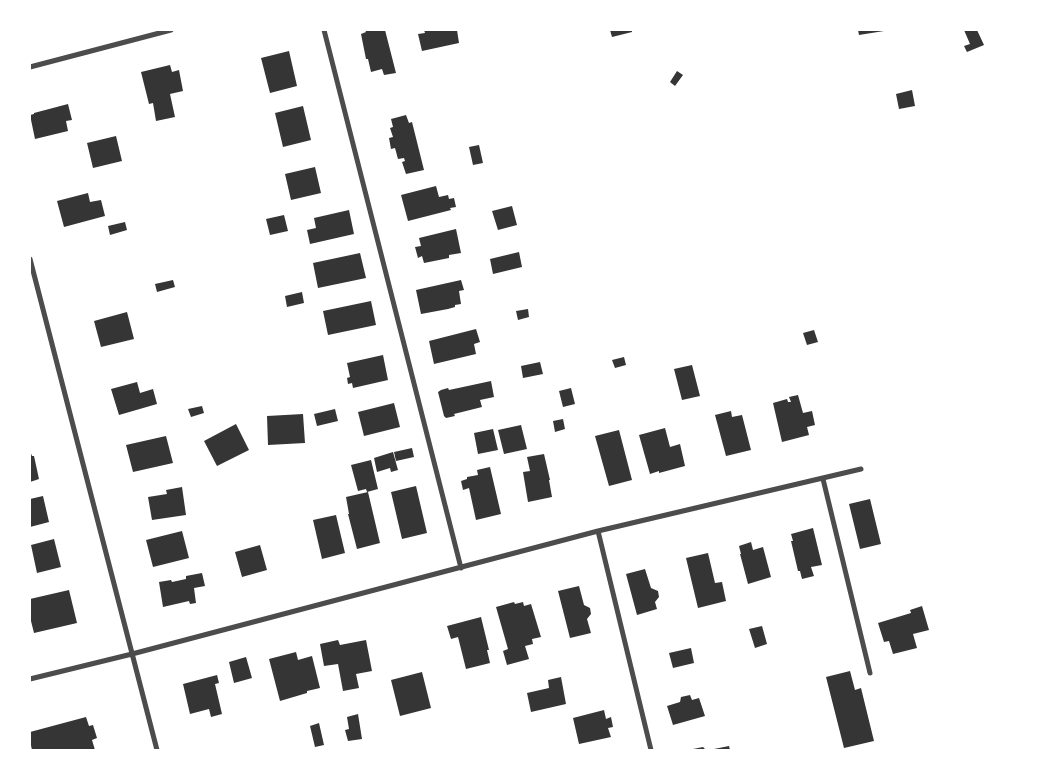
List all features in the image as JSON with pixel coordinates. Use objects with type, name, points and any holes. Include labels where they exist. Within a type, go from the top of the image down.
[{"type":"street","points":[[30,67],[171,30]]},
{"type":"street","points":[[324,30],[461,568]]},
{"type":"street","points":[[30,259],[157,750]]},
{"type":"street","points":[[30,679],[132,654],[598,531],[861,469]]},
{"type":"street","points":[[823,479],[870,674]]},
{"type":"street","points":[[598,531],[650,750]]},
{"type":"building","points":[[365,30],[385,30],[396,73],[384,75],[382,69],[371,72],[368,59],[366,59],[361,34],[366,32]]},
{"type":"building","points":[[424,30],[457,30],[459,43],[422,51],[418,34],[425,33]]},
{"type":"building","points":[[610,30],[632,30],[632,32],[612,37]]},
{"type":"building","points":[[858,30],[884,30],[884,31],[859,35]]},
{"type":"building","points":[[964,30],[977,30],[984,45],[967,52],[964,46],[970,44]]},
{"type":"building","points":[[289,51],[297,86],[270,93],[261,58]]},
{"type":"building","points":[[170,65],[172,72],[179,70],[183,91],[170,94],[175,117],[156,121],[153,103],[149,104],[141,72]]},
{"type":"building","points":[[677,71],[683,75],[675,86],[670,82]]},
{"type":"building","points":[[912,90],[915,106],[899,109],[896,94]]},
{"type":"building","points":[[68,104],[72,120],[66,121],[68,131],[35,139],[30,115]]},
{"type":"building","points":[[303,106],[311,140],[283,147],[275,113]]},
{"type":"building","points":[[406,115],[409,123],[412,122],[424,170],[406,174],[402,162],[405,161],[404,158],[398,159],[395,148],[391,149],[389,138],[393,137],[390,128],[393,127],[391,119]]},
{"type":"building","points":[[116,136],[122,161],[93,168],[87,143]]},
{"type":"building","points":[[479,145],[483,163],[473,165],[469,147]]},
{"type":"building","points":[[315,167],[321,193],[291,200],[285,174]]},
{"type":"building","points":[[436,186],[439,197],[448,195],[449,199],[454,198],[456,207],[408,221],[401,195]]},
{"type":"building","points":[[88,193],[90,202],[101,200],[105,216],[64,227],[57,201]]},
{"type":"building","points":[[512,206],[517,225],[498,230],[492,211]]},
{"type":"building","points":[[349,210],[354,234],[310,244],[307,230],[316,228],[314,218]]},
{"type":"building","points":[[284,215],[288,231],[270,235],[266,219]]},
{"type":"building","points":[[125,222],[127,230],[110,235],[108,226]]},
{"type":"building","points":[[456,229],[461,253],[449,255],[449,258],[424,263],[422,256],[418,258],[415,247],[421,246],[419,238]]},
{"type":"building","points":[[519,252],[522,267],[493,274],[490,259]]},
{"type":"building","points":[[360,253],[366,278],[318,288],[313,263]]},
{"type":"building","points":[[173,280],[175,287],[157,292],[155,284]]},
{"type":"building","points":[[461,280],[464,290],[459,291],[461,304],[448,309],[421,314],[416,290]]},
{"type":"building","points":[[302,292],[304,303],[287,307],[285,296]]},
{"type":"building","points":[[371,301],[376,325],[328,335],[323,311]]},
{"type":"building","points":[[528,309],[529,317],[518,320],[516,311]]},
{"type":"building","points":[[127,312],[134,339],[101,347],[94,321]]},
{"type":"building","points":[[476,329],[480,342],[474,344],[476,354],[434,364],[429,341]]},
{"type":"building","points":[[814,330],[818,342],[807,345],[803,333]]},
{"type":"building","points":[[383,355],[388,380],[353,388],[352,383],[348,384],[347,378],[350,377],[347,363]]},
{"type":"building","points":[[624,357],[626,365],[615,368],[612,360]]},
{"type":"building","points":[[540,362],[543,374],[523,378],[521,366]]},
{"type":"building","points":[[692,365],[700,396],[682,400],[674,369]]},
{"type":"building","points":[[491,381],[494,397],[480,400],[482,407],[454,414],[455,416],[446,418],[444,416],[438,392],[448,388],[449,390]]},
{"type":"building","points":[[137,382],[140,393],[153,389],[157,404],[119,415],[111,389]]},
{"type":"building","points":[[571,388],[575,404],[563,407],[559,391]]},
{"type":"building","points":[[798,395],[803,413],[812,411],[815,425],[807,427],[809,435],[782,442],[773,403],[787,399],[788,402],[791,402],[789,397]]},
{"type":"building","points":[[394,403],[400,427],[364,436],[358,412]]},
{"type":"building","points":[[202,406],[204,413],[191,417],[188,409]]},
{"type":"building","points":[[335,409],[338,421],[317,426],[314,414]]},
{"type":"building","points":[[731,411],[732,417],[742,415],[751,450],[726,456],[715,415]]},
{"type":"building","points":[[303,414],[305,443],[268,445],[267,416]]},
{"type":"building","points":[[563,419],[565,429],[555,432],[553,421]]},
{"type":"building","points":[[236,424],[249,450],[217,466],[204,441]]},
{"type":"building","points":[[521,425],[527,449],[504,454],[498,430]]},
{"type":"building","points":[[665,428],[670,447],[680,444],[685,466],[650,474],[639,435]]},
{"type":"building","points":[[493,429],[498,450],[478,454],[474,433]]},
{"type":"building","points":[[619,430],[632,480],[609,486],[595,436]]},
{"type":"building","points":[[166,436],[173,463],[133,472],[126,445]]},
{"type":"building","points":[[412,448],[414,457],[396,461],[394,452]]},
{"type":"building","points":[[30,451],[32,456],[34,456],[39,479],[30,482]]},
{"type":"building","points":[[393,452],[398,470],[391,472],[390,468],[377,472],[374,458]]},
{"type":"building","points":[[544,454],[552,497],[528,502],[523,472],[530,471],[527,457]]},
{"type":"building","points":[[371,460],[378,489],[367,492],[366,489],[358,491],[351,465]]},
{"type":"building","points":[[490,467],[501,514],[476,520],[469,488],[463,490],[461,481],[467,479],[467,477],[478,475],[477,470]]},
{"type":"building","points":[[416,486],[427,533],[402,539],[391,492]]},
{"type":"building","points":[[182,487],[186,515],[152,520],[148,497],[167,494],[166,490]]},
{"type":"building","points":[[368,492],[380,543],[357,549],[348,514],[346,497]]},
{"type":"building","points":[[43,496],[49,522],[30,527],[30,499]]},
{"type":"building","points":[[870,499],[881,544],[860,549],[849,504]]},
{"type":"building","points":[[336,515],[345,553],[322,559],[313,520]]},
{"type":"building","points":[[813,528],[822,565],[811,567],[814,576],[802,579],[800,571],[798,571],[791,534]]},
{"type":"building","points":[[182,531],[189,558],[153,567],[146,540]]},
{"type":"building","points":[[54,539],[61,567],[37,573],[31,545]]},
{"type":"building","points":[[751,542],[753,550],[763,547],[771,577],[748,584],[739,546]]},
{"type":"building","points":[[260,545],[267,570],[242,577],[235,552]]},
{"type":"building","points":[[708,553],[715,583],[722,582],[726,601],[698,608],[686,558]]},
{"type":"building","points":[[645,569],[651,588],[658,591],[659,597],[655,602],[657,609],[637,615],[626,574]]},
{"type":"building","points":[[202,573],[205,586],[194,588],[196,603],[190,604],[189,601],[163,607],[159,582],[171,580],[172,582],[186,579],[186,576]]},
{"type":"building","points":[[579,586],[584,605],[590,608],[591,614],[587,619],[591,633],[570,638],[558,591]]},
{"type":"building","points":[[69,590],[77,623],[34,633],[30,617],[30,599]]},
{"type":"building","points":[[514,602],[515,604],[523,602],[524,606],[531,604],[541,637],[532,639],[533,644],[525,646],[529,659],[507,665],[503,651],[508,649],[496,607]]},
{"type":"building","points":[[922,606],[929,630],[913,634],[917,648],[893,654],[889,641],[884,642],[878,623],[911,613],[910,610]]},
{"type":"building","points":[[481,617],[489,650],[487,650],[490,663],[466,669],[458,637],[451,639],[447,626]]},
{"type":"building","points":[[762,626],[767,644],[755,648],[749,629]]},
{"type":"building","points":[[338,640],[340,645],[366,640],[372,671],[356,674],[359,688],[343,691],[338,664],[324,666],[320,644]]},
{"type":"building","points":[[691,648],[694,663],[673,668],[669,653]]},
{"type":"building","points":[[296,652],[298,660],[312,656],[320,688],[280,701],[269,659]]},
{"type":"building","points":[[246,657],[252,678],[234,683],[229,662]]},
{"type":"building","points":[[850,671],[855,690],[861,688],[874,741],[844,748],[826,677]]},
{"type":"building","points":[[422,672],[431,708],[400,716],[391,680]]},
{"type":"building","points":[[217,675],[219,683],[215,684],[222,714],[211,717],[209,709],[190,714],[183,684]]},
{"type":"building","points":[[561,677],[566,704],[531,712],[527,693],[549,688],[548,680]]},
{"type":"building","points":[[690,695],[692,700],[699,698],[705,716],[673,725],[667,706],[680,702],[681,697]]},
{"type":"building","points":[[604,710],[606,719],[611,717],[613,727],[608,728],[611,737],[579,744],[573,718]]},
{"type":"building","points":[[358,714],[362,739],[348,741],[345,730],[349,729],[347,717]]},
{"type":"building","points":[[86,717],[89,726],[93,725],[97,738],[92,740],[95,750],[32,750],[30,732]]},
{"type":"building","points":[[319,723],[324,745],[315,747],[310,726]]},
{"type":"building","points":[[729,746],[730,750],[714,749]]},
{"type":"building","points":[[703,747],[706,750],[693,750],[693,749]]}]
